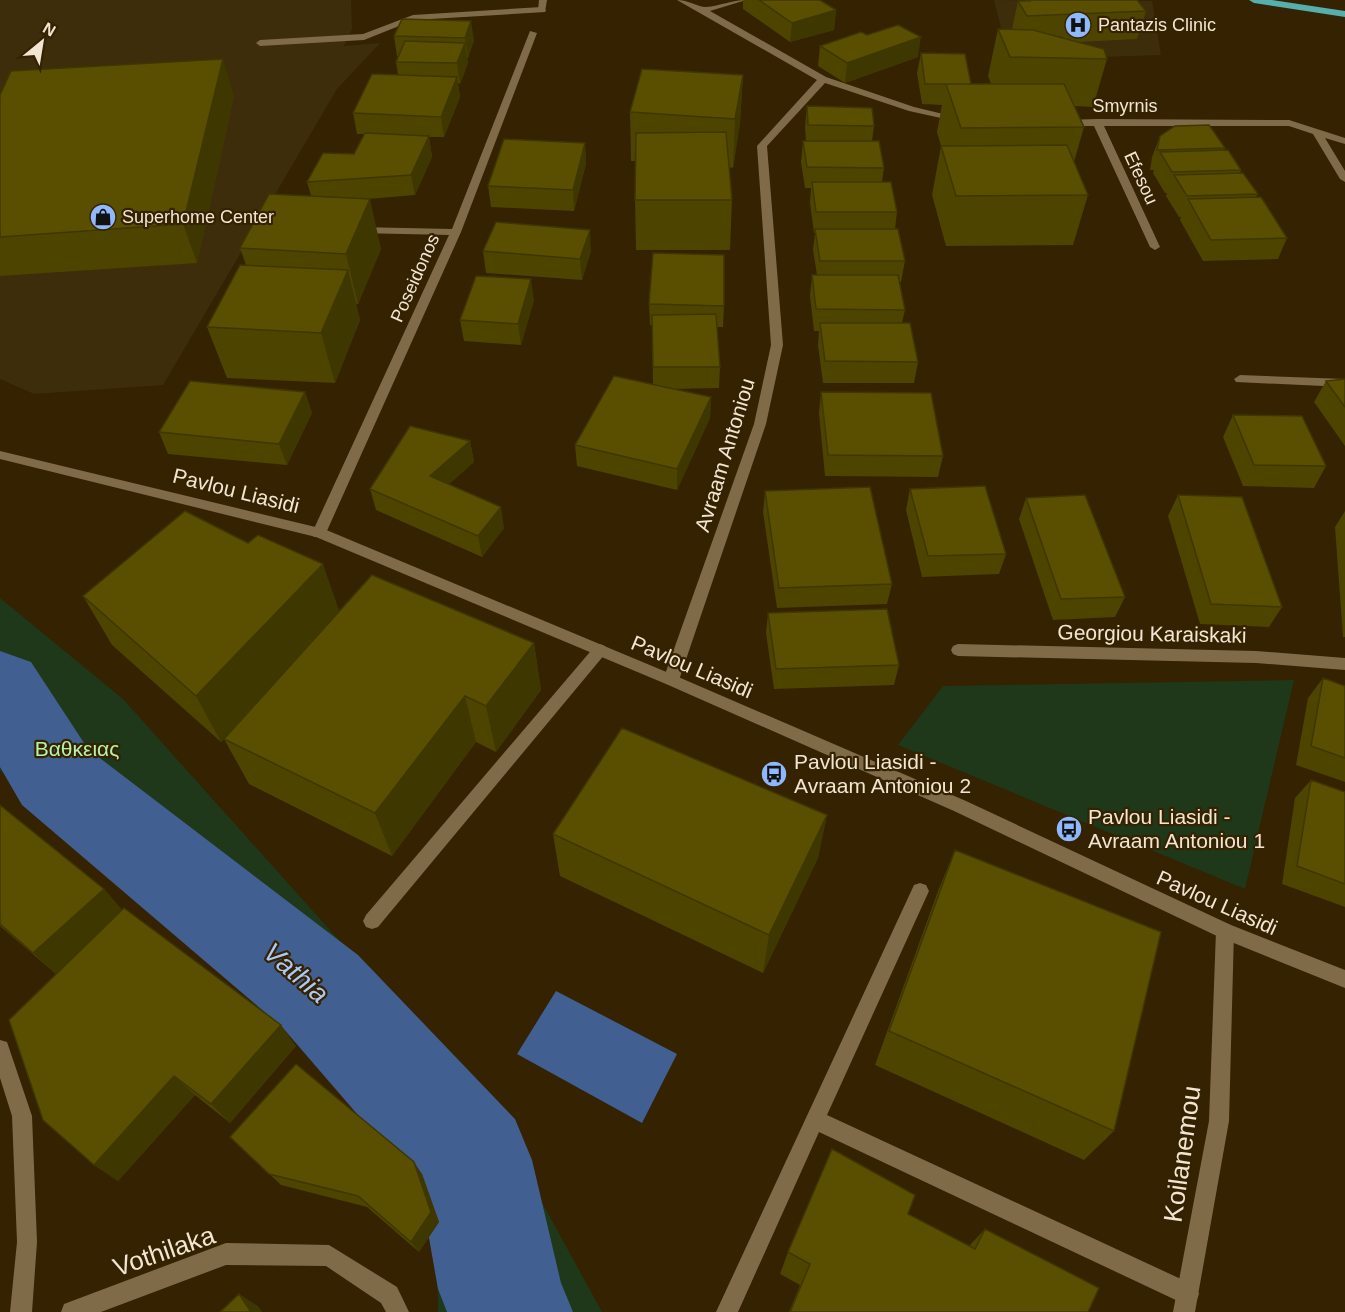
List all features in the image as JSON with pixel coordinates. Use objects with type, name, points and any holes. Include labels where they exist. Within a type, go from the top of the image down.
[{"type":"highway","points":[[1254,0],[1345,14]]},
{"type":"street","points":[[681,0],[703,10],[823,79],[912,109],[969,120]]},
{"type":"street","points":[[703,10],[742,0]]},
{"type":"street","points":[[260,44],[364,37],[412,18],[543,5]]},
{"type":"street","name":"Poseidonos","points":[[319,533],[456,232],[533,33]]},
{"type":"street","name":"Avraam Antoniou","points":[[671,680],[760,424],[777,345],[762,146],[823,79]]},
{"type":"street","name":"Efesou","points":[[1097,122],[1155,247]]},
{"type":"street","name":"Smyrnis","points":[[1050,123],[1289,123],[1345,141]]},
{"type":"street","points":[[1317,132],[1345,179]]},
{"type":"street","points":[[349,230],[456,232]]},
{"type":"street","points":[[1240,379],[1345,383]]},
{"type":"street","name":"Pavlou Liasidi","points":[[0,455],[319,533],[671,680],[960,806],[1225,931],[1345,979]]},
{"type":"street","points":[[372,921],[600,650]]},
{"type":"street","name":"Georgiou Karaiskaki","points":[[958,650],[1256,657],[1345,664]]},
{"type":"street","points":[[727,1312],[920,891]]},
{"type":"street","name":"Koilanemou","points":[[1186,1303],[1219,1121],[1225,931]]},
{"type":"street","points":[[0,1049],[22,1116],[27,1242],[21,1312]]},
{"type":"street","points":[[815,1120],[1186,1303]]},
{"type":"street","name":"Vothilaka","points":[[72,1312],[226,1254],[329,1256],[388,1295],[398,1312]]},
{"type":"shaded area","points":[[0,0],[351,0],[352,29],[344,46],[380,43],[337,89],[163,385],[34,394],[0,379]]},
{"type":"shaded area","name":"Pantazis Clinic","points":[[994,0],[1152,1],[1161,55],[1040,59],[1006,48]]},
{"type":"green space","name":"Βαθκειας","points":[[0,598],[123,699],[492,1111],[602,1312],[438,1312],[436,1155],[51,820],[0,770]]},
{"type":"green space","points":[[1294,680],[1245,889],[898,745],[943,686]]},
{"type":"water","points":[[556,991],[677,1054],[642,1123],[517,1054]]},
{"type":"building","points":[[759,0],[820,0],[836,10],[792,23]]},
{"type":"building","points":[[1137,0],[1146,11],[1027,16],[1018,1]]},
{"type":"building","points":[[402,19],[471,21],[465,38],[394,36]]},
{"type":"building","points":[[898,25],[921,37],[847,63],[820,46],[861,32],[867,35]]},
{"type":"building","points":[[998,29],[1033,30],[1104,49],[1107,59],[1010,57]]},
{"type":"building","points":[[405,41],[465,43],[457,63],[396,62]]},
{"type":"building","points":[[921,53],[965,54],[971,84],[925,84]]},
{"type":"building","name":"Superhome Center","points":[[223,59],[183,224],[0,237],[0,95],[11,71]]},
{"type":"building","points":[[642,69],[743,75],[735,119],[630,112]]},
{"type":"building","points":[[372,74],[457,77],[441,117],[353,113]]},
{"type":"building","points":[[946,84],[1064,84],[1084,127],[961,128]]},
{"type":"building","points":[[807,106],[872,108],[874,126],[808,125]]},
{"type":"building","points":[[1209,125],[1225,148],[1157,150],[1160,136],[1175,126]]},
{"type":"building","points":[[726,132],[732,200],[635,200],[636,133]]},
{"type":"building","points":[[365,133],[429,136],[411,175],[307,182],[323,153],[354,154]]},
{"type":"building","points":[[504,139],[585,143],[573,190],[488,186]]},
{"type":"building","points":[[803,141],[879,141],[884,168],[807,167]]},
{"type":"building","points":[[1067,145],[1088,195],[956,196],[941,146]]},
{"type":"building","points":[[1228,150],[1241,170],[1172,172],[1160,152]]},
{"type":"building","points":[[1243,173],[1258,194],[1187,196],[1174,175]]},
{"type":"building","points":[[812,182],[891,182],[897,212],[816,212]]},
{"type":"building","points":[[269,194],[370,199],[346,254],[240,248]]},
{"type":"building","points":[[1261,197],[1287,238],[1211,240],[1188,199]]},
{"type":"building","points":[[496,222],[590,230],[580,259],[483,251]]},
{"type":"building","points":[[815,229],[898,229],[905,261],[820,261]]},
{"type":"building","points":[[653,253],[724,255],[724,306],[649,304]]},
{"type":"building","points":[[240,265],[348,270],[321,333],[207,327]]},
{"type":"building","points":[[812,275],[898,275],[905,310],[816,309]]},
{"type":"building","points":[[476,276],[531,279],[518,324],[460,320]]},
{"type":"building","points":[[716,314],[720,367],[653,367],[652,315]]},
{"type":"building","points":[[820,323],[910,323],[918,362],[825,361]]},
{"type":"building","points":[[614,376],[711,397],[677,469],[575,445]]},
{"type":"building","points":[[1345,379],[1345,407],[1326,381]]},
{"type":"building","points":[[190,381],[305,392],[279,444],[159,432]]},
{"type":"building","points":[[821,392],[931,393],[943,456],[828,455]]},
{"type":"building","points":[[1233,415],[1302,416],[1326,466],[1254,465]]},
{"type":"building","points":[[410,426],[470,441],[430,476],[501,507],[478,536],[370,489]]},
{"type":"building","points":[[985,486],[1006,554],[928,556],[910,489]]},
{"type":"building","points":[[870,487],[892,584],[779,588],[765,491]]},
{"type":"building","points":[[1085,495],[1125,597],[1061,599],[1026,498]]},
{"type":"building","points":[[1178,495],[1242,497],[1282,607],[1211,604]]},
{"type":"building","points":[[185,511],[248,543],[258,535],[323,564],[196,696],[83,596]]},
{"type":"building","points":[[372,575],[534,643],[486,706],[465,696],[375,813],[224,739]]},
{"type":"building","points":[[887,609],[899,665],[776,669],[768,613]]},
{"type":"building","points":[[1323,678],[1345,686],[1345,758],[1311,746]]},
{"type":"building","points":[[622,728],[827,815],[769,935],[553,834]]},
{"type":"building","points":[[1311,780],[1345,792],[1345,884],[1297,866]]},
{"type":"building","points":[[0,805],[104,889],[33,953],[0,924]]},
{"type":"building","points":[[955,850],[1161,932],[1114,1131],[889,1031]]},
{"type":"building","points":[[124,908],[281,1025],[211,1104],[174,1076],[94,1165],[43,1120],[9,1020]]},
{"type":"building","points":[[296,1064],[414,1162],[431,1212],[411,1242],[358,1196],[269,1174],[230,1137]]},
{"type":"building","points":[[832,1149],[915,1195],[908,1214],[975,1249],[985,1229],[1099,1288],[1088,1312],[790,1312],[810,1264],[788,1252]]},
{"type":"building","points":[[239,1294],[251,1312],[220,1312]]},
{"type":"waterway","name":"Vathia","points":[[0,687],[55,777],[320,991],[474,1160],[500,1289],[510,1312]]},
{"type":"place","name":"Pantazis Clinic","points":[[1078,25]]},
{"type":"place","name":"Superhome Center","points":[[103,217]]},
{"type":"place","name":"Pavlou Liasidi - Avraam Antoniou 2","points":[[774,774]]},
{"type":"place","name":"Pavlou Liasidi - Avraam Antoniou 1","points":[[1069,829]]}]
